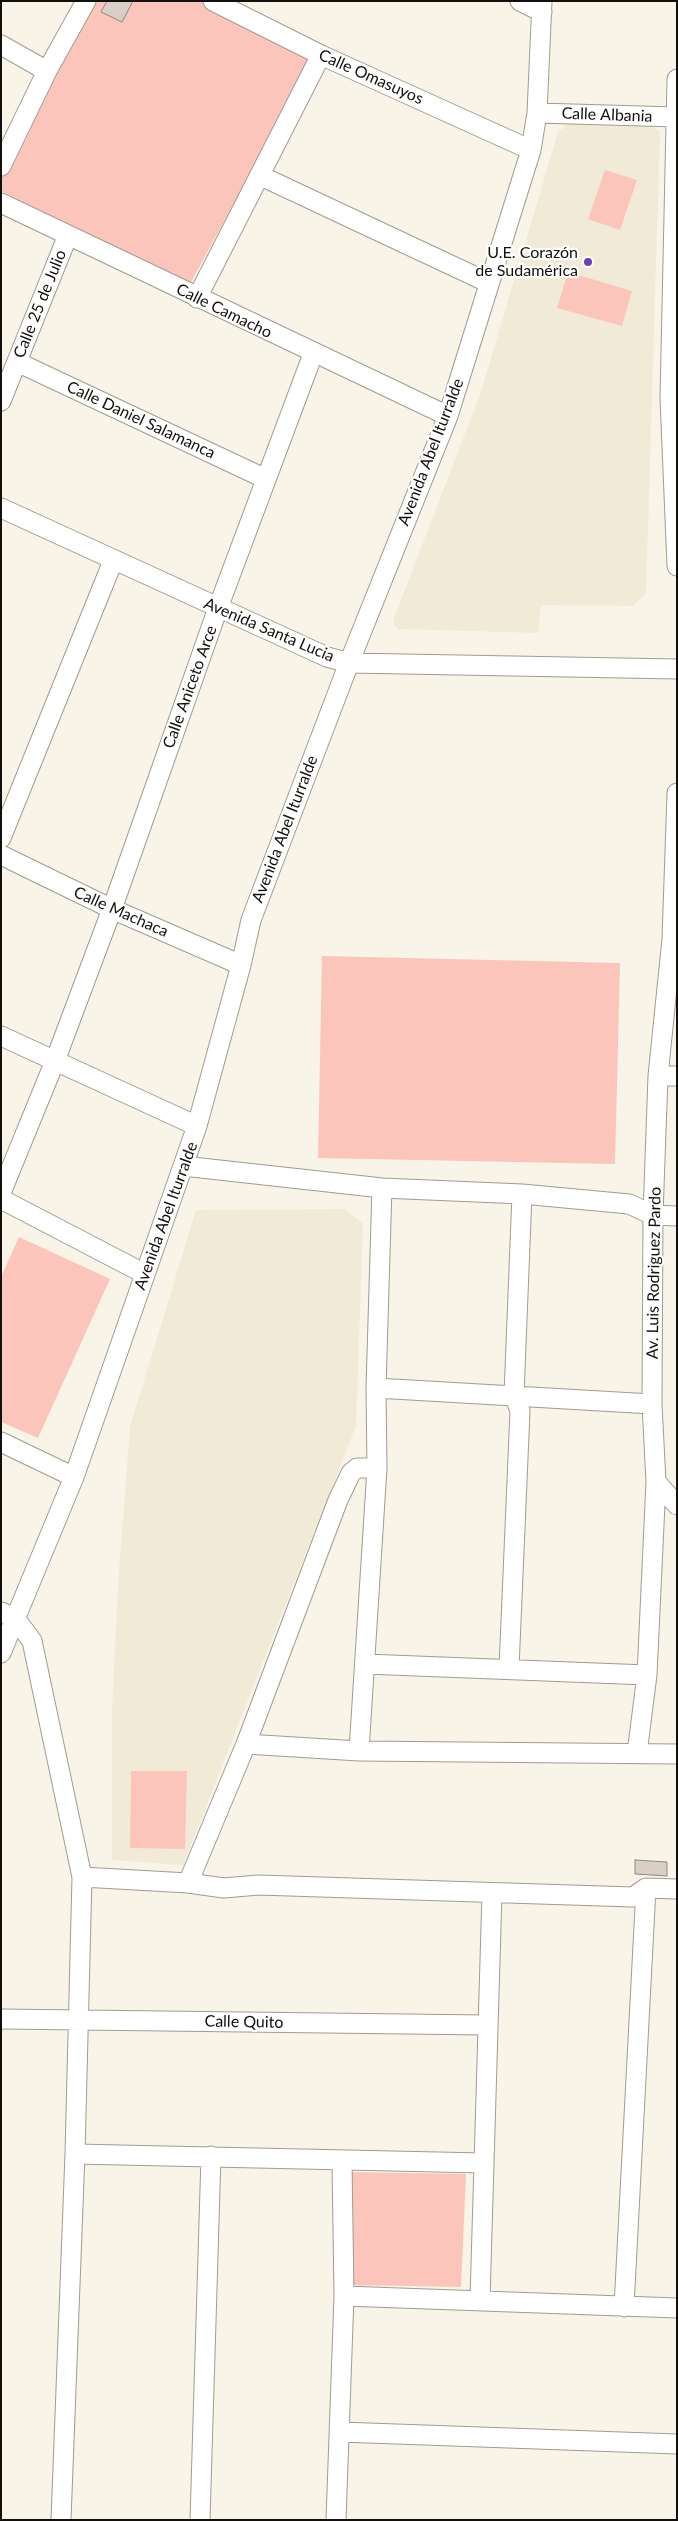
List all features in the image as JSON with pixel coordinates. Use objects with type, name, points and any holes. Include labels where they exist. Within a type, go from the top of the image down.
[{"type":"street","points":[[1,166],[47,71],[86,1]]},
{"type":"street","name":"Calle Omasuyos","points":[[213,1],[236,7],[321,55],[531,150]]},
{"type":"street","points":[[520,1],[542,7]]},
{"type":"street","name":"Avenida Abel Iturralde","points":[[1,1653],[8,1615],[74,1477],[198,1126],[241,965],[251,920],[349,663],[448,416],[531,150],[537,113],[542,7]]},
{"type":"street","points":[[1,45],[47,71]]},
{"type":"street","points":[[198,298],[262,176],[321,55]]},
{"type":"street","points":[[677,80],[674,398],[677,566]]},
{"type":"street","name":"Calle Albania","points":[[537,113],[676,117]]},
{"type":"street","points":[[262,176],[489,283]]},
{"type":"street","name":"Calle Camacho","points":[[1,203],[314,354],[448,416]]},
{"type":"street","name":"Calle 25 de Julio","points":[[1,401],[68,235]]},
{"type":"street","name":"Calle Aniceto Arce","points":[[1,1193],[55,1061],[112,909],[218,608],[314,354]]},
{"type":"street","name":"Calle Daniel Salamanca","points":[[17,362],[266,479]]},
{"type":"street","name":"Avenida Santa Lucia","points":[[1,508],[113,561],[327,657],[349,663],[677,669]]},
{"type":"street","points":[[1,838],[113,561]]},
{"type":"street","name":"Av. Luis Rodriguez Pardo","points":[[637,1753],[647,1675],[656,1482],[652,1404],[654,1215],[667,1076],[674,939],[677,793]]},
{"type":"street","name":"Calle Machaca","points":[[1,856],[112,909],[241,965]]},
{"type":"street","points":[[1,1036],[198,1126]]},
{"type":"street","points":[[184,1166],[382,1188],[522,1194],[629,1204],[654,1215],[677,1216]]},
{"type":"street","points":[[359,1751],[377,1468],[376,1388],[382,1188]]},
{"type":"street","points":[[510,1668],[520,1411],[514,1395],[522,1194]]},
{"type":"street","points":[[1,1199],[145,1274]]},
{"type":"street","points":[[376,1388],[652,1404]]},
{"type":"street","points":[[1,1442],[74,1477]]},
{"type":"street","points":[[188,1883],[246,1744],[338,1500],[351,1473],[357,1468],[377,1468]]},
{"type":"street","points":[[656,1482],[677,1505]]},
{"type":"street","points":[[8,1615],[32,1641],[82,1877],[75,2154],[62,2520]]},
{"type":"street","points":[[366,1664],[510,1668],[647,1675]]},
{"type":"street","points":[[246,1744],[359,1751],[677,1754]]},
{"type":"street","points":[[82,1877],[188,1883],[224,1888],[258,1885],[492,1894],[633,1897],[646,1888],[677,1889]]},
{"type":"street","points":[[624,2307],[646,1888]]},
{"type":"street","points":[[480,2300],[492,1894]]},
{"type":"street","name":"Calle Quito","points":[[1,2019],[487,2026]]},
{"type":"street","points":[[75,2154],[483,2163]]},
{"type":"street","points":[[200,2520],[211,2156]]},
{"type":"street","points":[[336,2520],[344,2296],[342,2160]]},
{"type":"street","points":[[344,2296],[677,2308]]},
{"type":"street","points":[[340,2432],[677,2444]]},
{"type":"shaded area","points":[[93,1],[202,1],[313,58],[190,284],[1,191],[1,174]]},
{"type":"shaded area","name":"U.E. Corazón de Sudamérica","points":[[571,122],[653,126],[660,132],[646,594],[633,606],[541,605],[538,633],[399,629],[394,626],[394,618],[481,392],[558,132]]},
{"type":"shaded area","points":[[605,170],[637,180],[620,230],[588,219]]},
{"type":"shaded area","points":[[568,272],[632,291],[622,326],[557,308]]},
{"type":"shaded area","points":[[322,956],[620,963],[615,1164],[318,1158]]},
{"type":"shaded area","points":[[344,1209],[363,1223],[356,1426],[183,1865],[112,1860],[112,1710],[118,1585],[130,1427],[196,1210]]},
{"type":"shaded area","points":[[19,1237],[110,1279],[38,1438],[1,1422],[1,1277]]},
{"type":"shaded area","points":[[131,1771],[187,1771],[185,1849],[130,1848]]},
{"type":"shaded area","points":[[347,2172],[466,2174],[461,2287],[344,2285]]},
{"type":"building","points":[[107,1],[133,1],[122,22],[101,12]]},
{"type":"building","points":[[635,1860],[667,1862],[667,1876],[635,1874]]},
{"type":"place","name":"U.E. Corazón de Sudamérica","points":[[588,262]]}]
